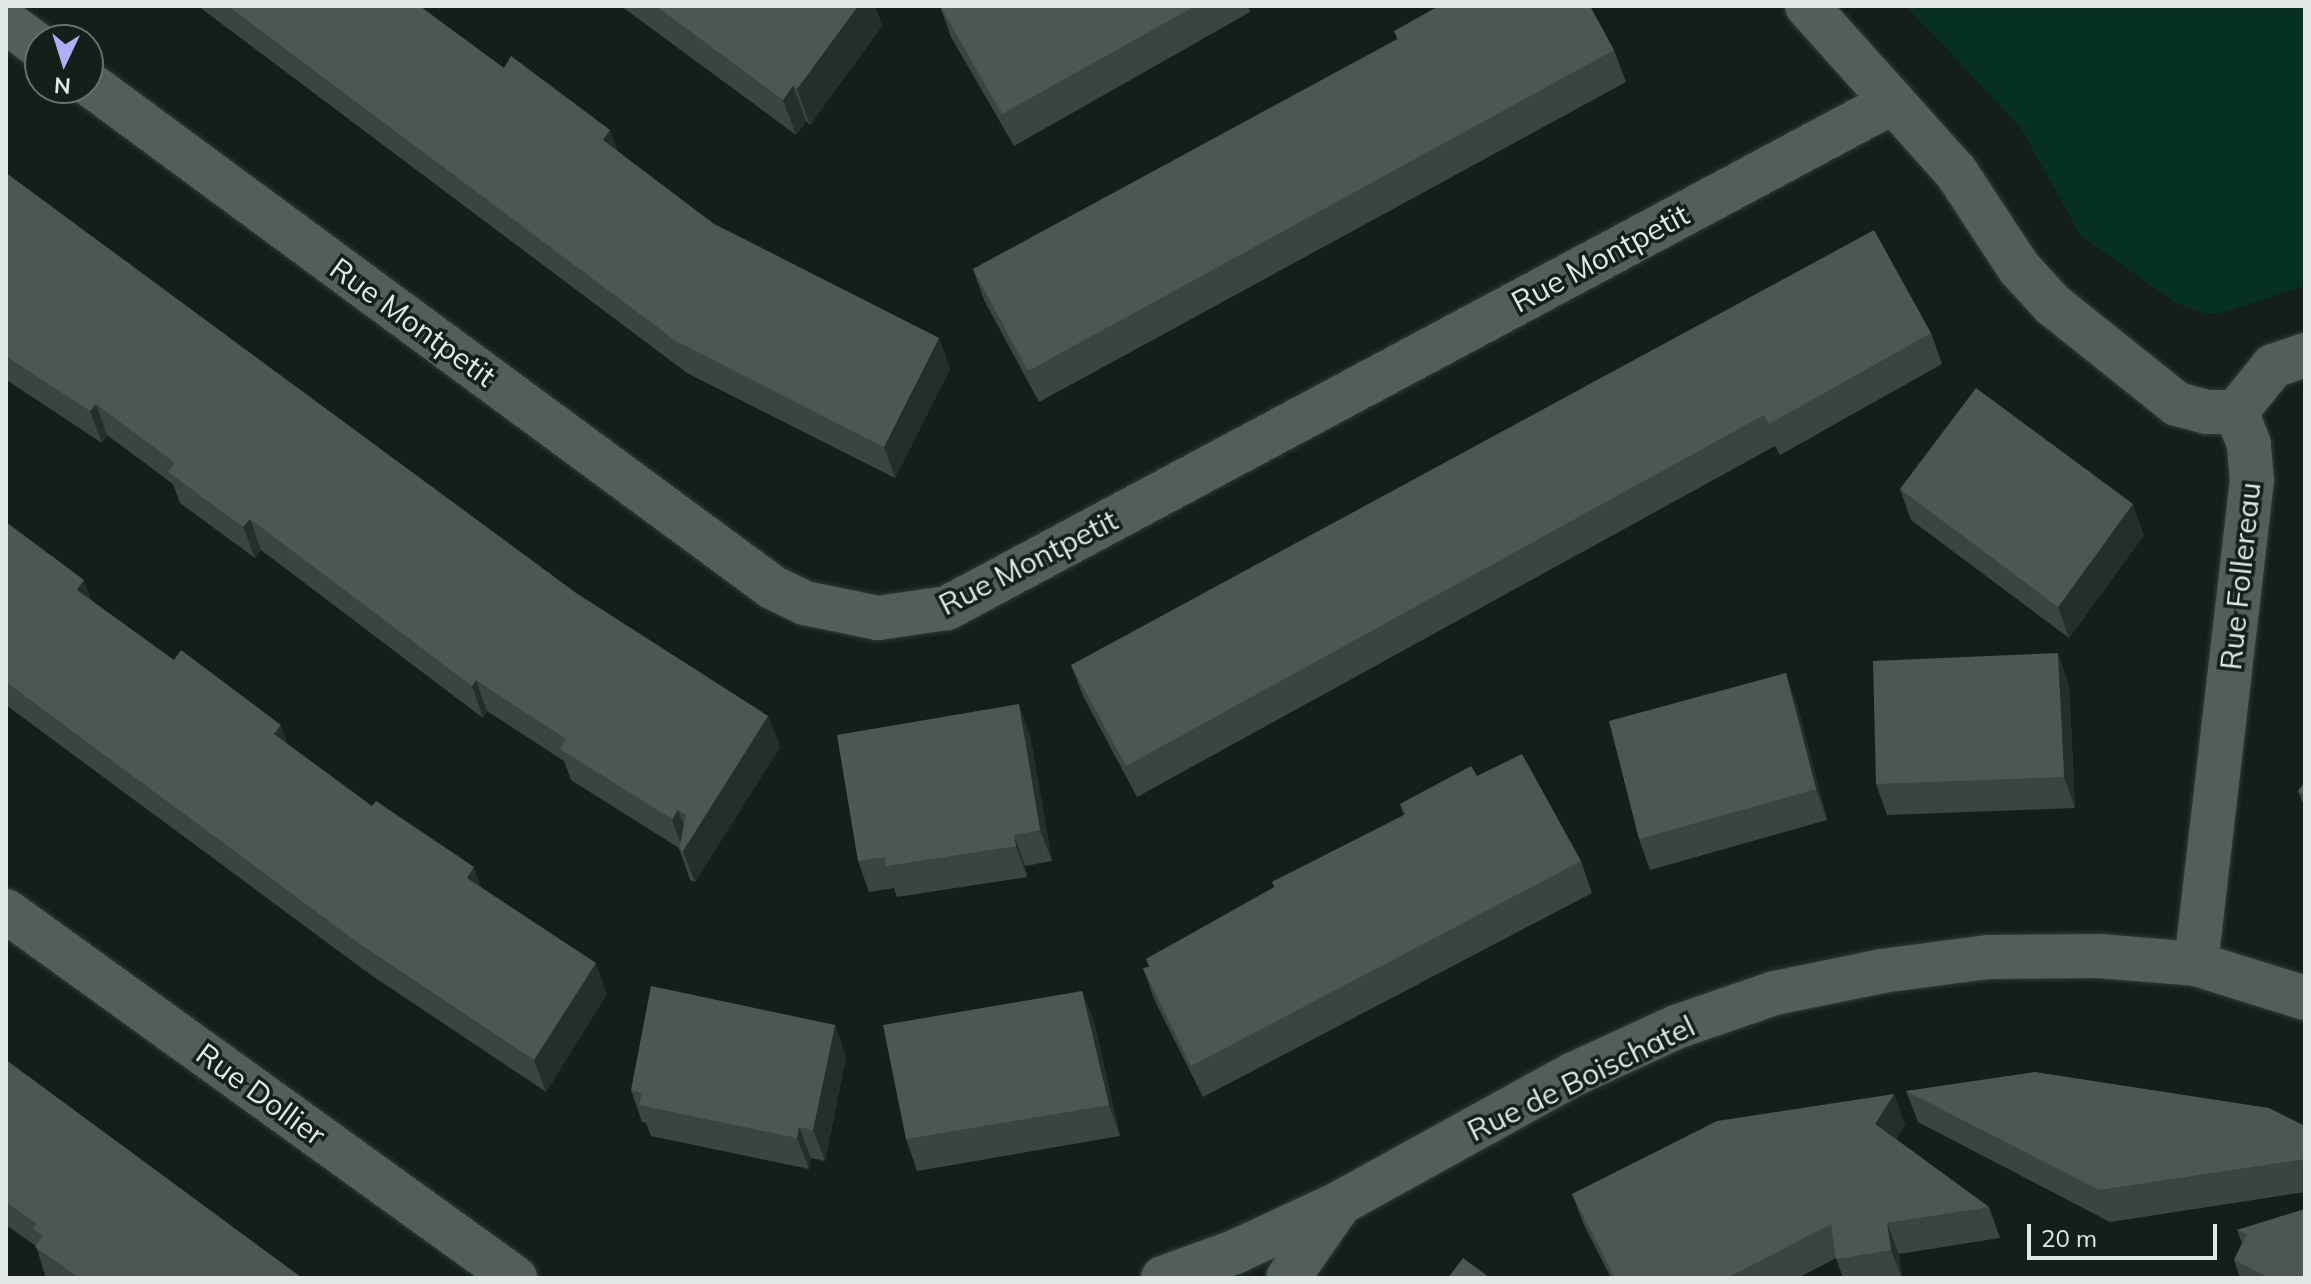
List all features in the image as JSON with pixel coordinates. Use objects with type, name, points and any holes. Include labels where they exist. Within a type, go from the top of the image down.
[{"type":"street","points":[[1807,6],[1956,172],[2019,268],[2053,305],[2177,404],[2207,412],[2236,412],[2273,366],[2305,355]]},
{"type":"street","points":[[6,22],[24,35]]},
{"type":"street","name":"Rue Montpetit","points":[[104,95],[772,587],[805,603],[878,618],[911,617],[947,608],[1893,102]]},
{"type":"street","name":"Rue Follereau","points":[[2196,964],[2252,481],[2249,444],[2236,412]]},
{"type":"street","name":"Rue Dollier","points":[[6,911],[515,1278]]},
{"type":"street","name":"Rue de Boischatel","points":[[1163,1278],[1237,1251],[1340,1203],[1574,1074],[1676,1027],[1775,993],[1882,971],[1988,957],[2099,956],[2196,964],[2305,998]]},
{"type":"street","name":"Rue de Boischatel","points":[[1288,1278],[1340,1203]]},
{"type":"green space","points":[[1906,6],[2305,6],[2305,286],[2221,313],[2202,313],[2174,302],[2080,235],[2021,128]]},
{"type":"building","points":[[228,6],[419,6],[504,68],[511,56],[610,130],[603,140],[714,224],[939,338],[884,447],[676,341]]},
{"type":"building","points":[[656,6],[858,6],[797,89],[793,86],[783,100]]},
{"type":"building","points":[[940,6],[1195,6],[1002,114]]},
{"type":"building","points":[[1439,6],[1590,6],[1614,50],[1028,371],[973,269],[1398,39],[1394,31]]},
{"type":"building","points":[[6,173],[576,593],[768,716],[683,851],[679,849],[686,815],[678,810],[672,819],[560,749],[566,739],[476,680],[472,686],[250,519],[243,527],[168,472],[175,463],[96,404],[90,411],[6,356]]},
{"type":"building","points":[[1874,230],[1931,333],[1769,424],[1764,415],[1126,766],[1071,665]]},
{"type":"building","points":[[1976,388],[2133,504],[2058,607],[1900,489]]},
{"type":"building","points":[[6,522],[84,580],[77,590],[174,660],[181,650],[281,725],[274,734],[372,806],[376,801],[474,867],[467,878],[596,963],[534,1060],[360,944],[6,682]]},
{"type":"building","points":[[2058,653],[2064,777],[1876,784],[1873,661]]},
{"type":"building","points":[[1786,673],[1816,789],[1639,839],[1609,721]]},
{"type":"building","points":[[1019,704],[1040,830],[1014,835],[1016,846],[886,866],[885,857],[858,861],[837,735]]},
{"type":"building","points":[[1522,754],[1581,861],[1191,1066],[1143,968],[1150,967],[1146,959],[1275,887],[1272,882],[1406,814],[1400,804],[1471,766],[1477,776]]},
{"type":"building","points":[[2305,782],[2305,796],[2298,791]]},
{"type":"building","points":[[651,986],[835,1025],[813,1130],[799,1127],[797,1138],[639,1105],[642,1093],[631,1090]]},
{"type":"building","points":[[1082,991],[1109,1105],[906,1139],[883,1025]]},
{"type":"building","points":[[6,1060],[302,1278],[79,1278],[35,1247],[43,1236],[33,1229],[37,1224],[6,1202]]},
{"type":"building","points":[[2035,1072],[2269,1108],[2305,1126],[2305,1159],[2099,1190],[1906,1091]]},
{"type":"building","points":[[1894,1094],[1875,1124],[1989,1207],[1887,1223],[1891,1250],[1836,1259],[1831,1224],[1727,1278],[1615,1278],[1572,1194],[1717,1121]]},
{"type":"building","points":[[2305,1209],[2303,1278],[2269,1278],[2234,1260],[2247,1234],[2237,1230]]},
{"type":"building","points":[[1463,1258],[1490,1278],[1448,1278]]}]
